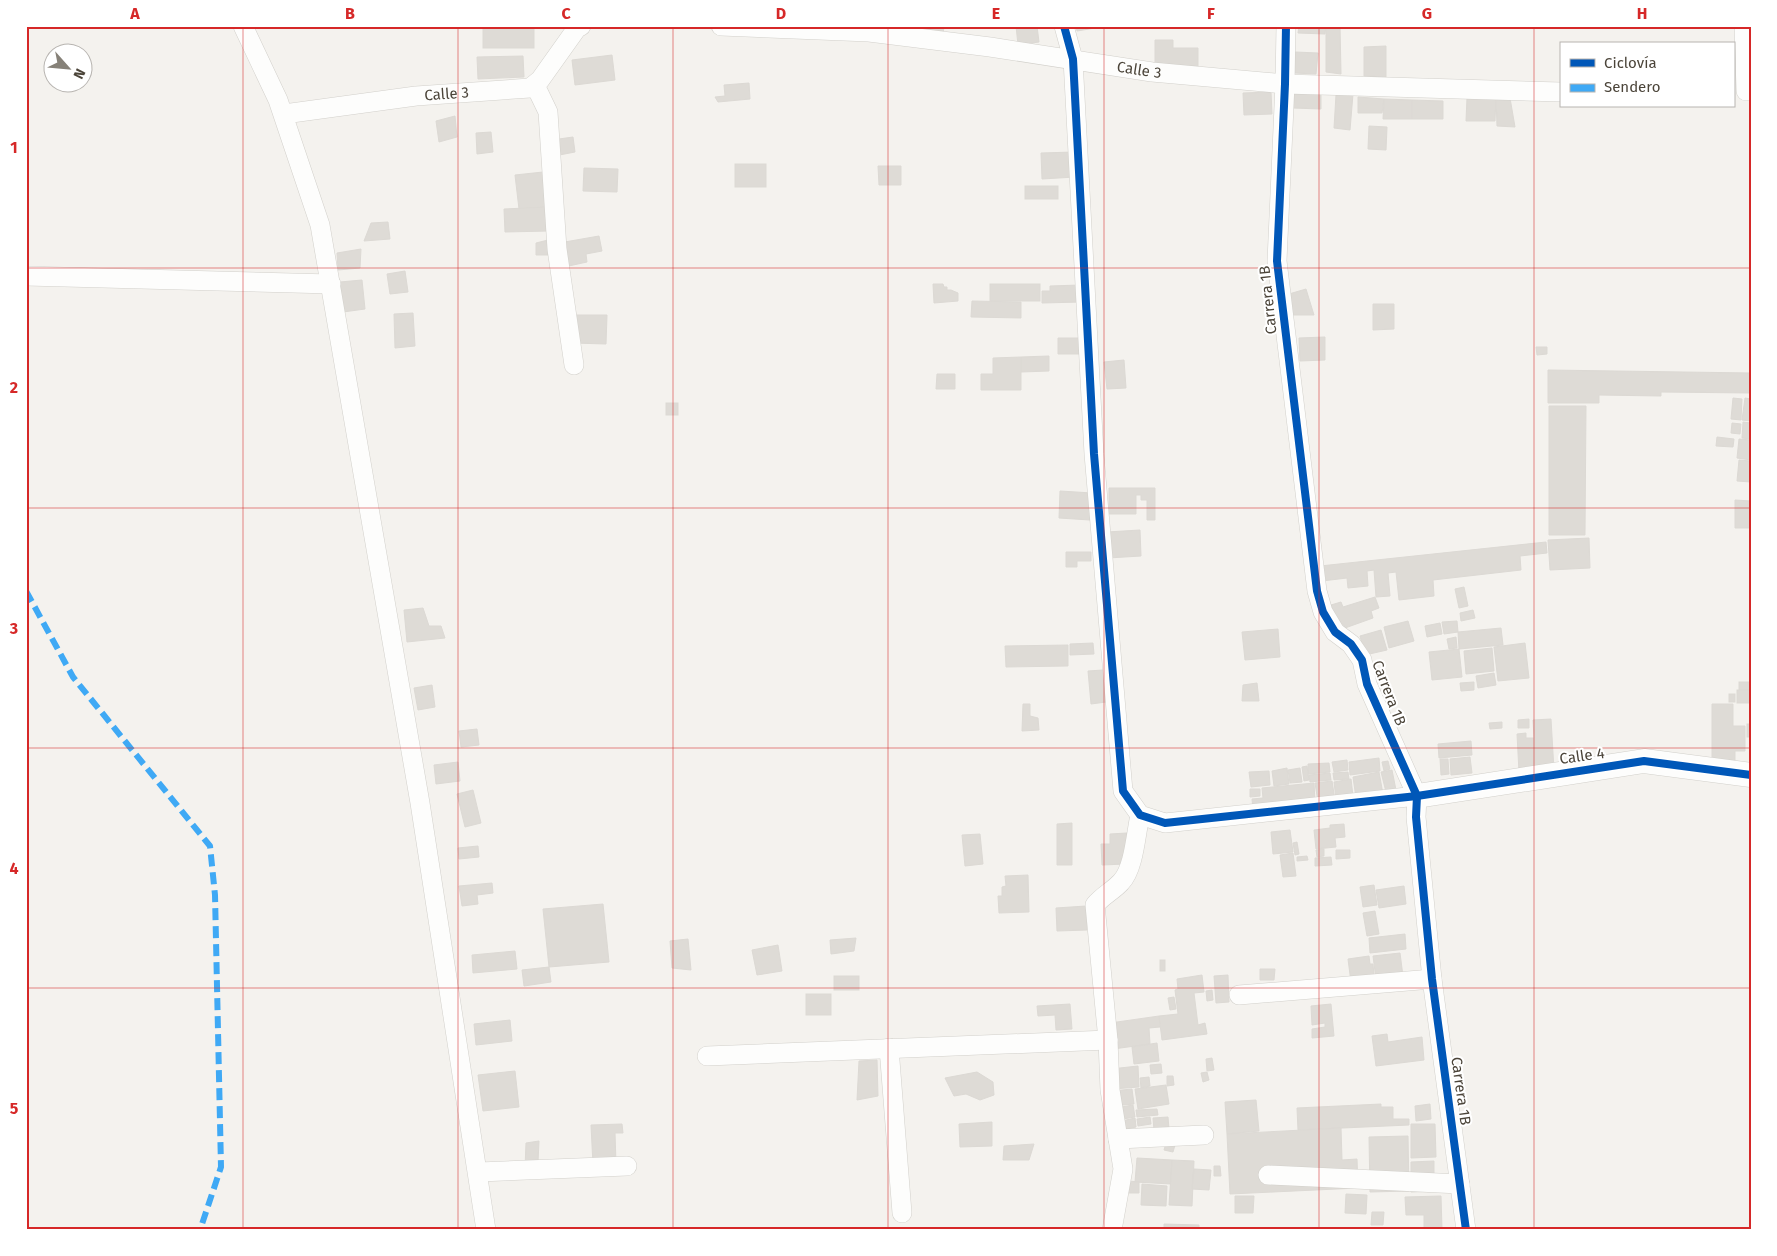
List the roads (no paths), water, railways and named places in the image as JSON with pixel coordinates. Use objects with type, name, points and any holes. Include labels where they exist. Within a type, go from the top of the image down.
[{"type":"street","points":[[574,365],[557,249],[548,112],[535,85],[577,28],[581,26]]},
{"type":"street","name":"Calle 3","points":[[721,26],[869,32],[1073,59],[1152,72],[1285,84],[1560,92]]},
{"type":"street","points":[[1064,26],[1073,59],[1094,454],[1123,791],[1140,815],[1165,823],[1417,796]]},
{"type":"street","name":"Carrera 1B","points":[[1286,26],[1276,261],[1317,591],[1323,612],[1335,632],[1351,644],[1362,660],[1367,684],[1417,796],[1416,817],[1432,979],[1466,1230]]},
{"type":"street","points":[[1743,91],[1744,26]]},
{"type":"street","points":[[249,27],[284,114],[320,225],[421,813],[486,1230]]},
{"type":"street","name":"Calle 3","points":[[284,114],[416,96],[530,88],[535,85]]},
{"type":"street","points":[[26,276],[331,284]]},
{"type":"street","name":"Calle 4","points":[[1417,796],[1644,761],[1751,775]]},
{"type":"street","points":[[1112,1230],[1123,1169],[1110,1090],[1108,1040],[1095,906],[1102,897],[1122,882],[1130,868],[1140,815]]},
{"type":"street","points":[[1239,995],[1432,979]]},
{"type":"street","points":[[707,1056],[1108,1040]]},
{"type":"street","points":[[889,1048],[902,1213]]},
{"type":"street","points":[[1118,1139],[1204,1135]]},
{"type":"street","points":[[478,1172],[627,1166]]},
{"type":"street","points":[[1268,1175],[1460,1184]]}]
